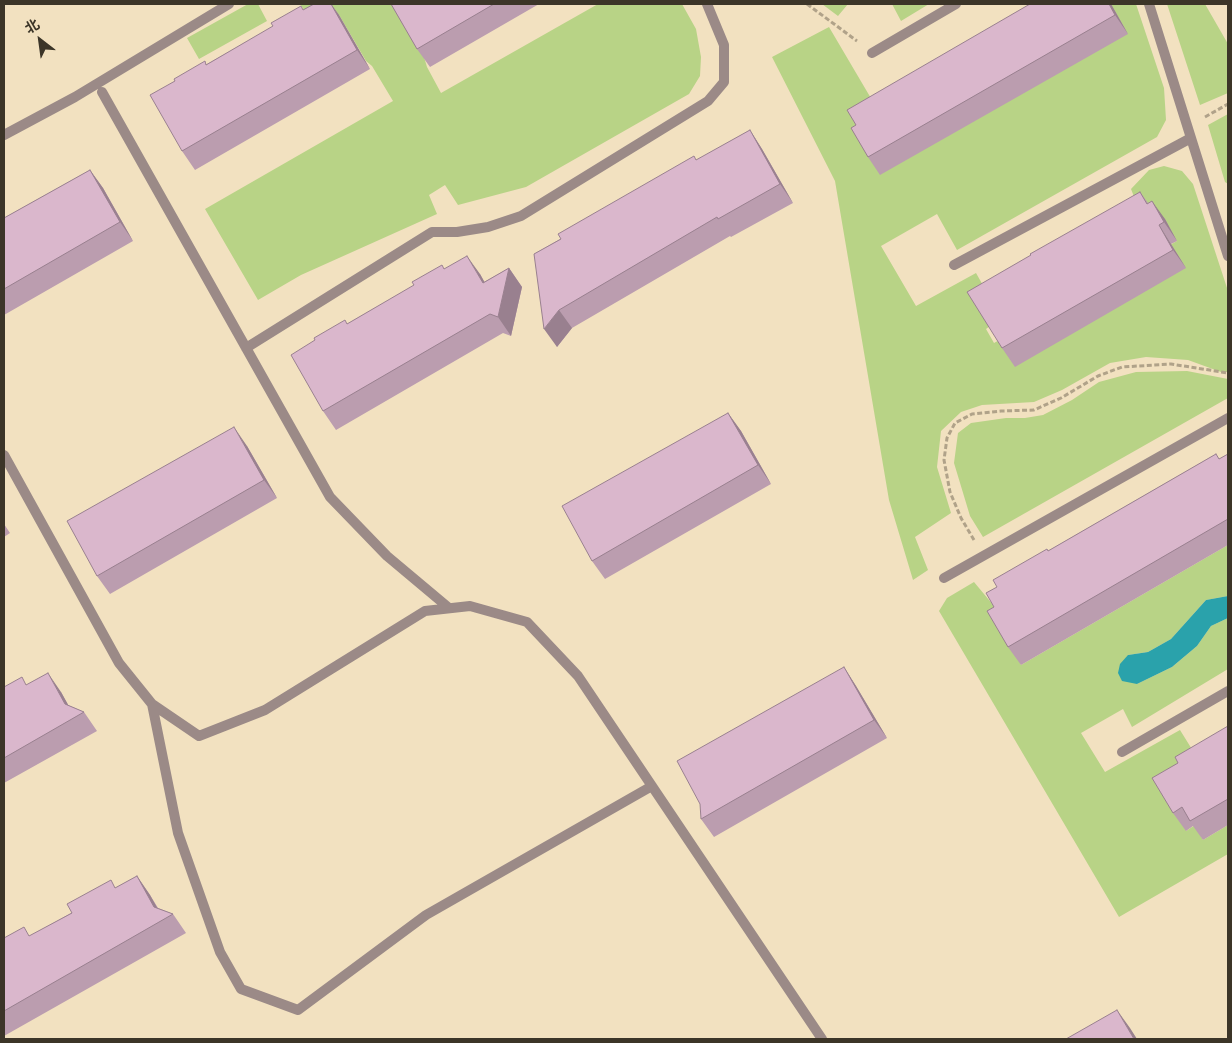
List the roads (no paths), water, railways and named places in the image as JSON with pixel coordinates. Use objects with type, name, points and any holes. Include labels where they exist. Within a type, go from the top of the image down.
[{"type":"lane","points":[[4,135],[75,97],[229,4]]},
{"type":"lane","points":[[246,348],[432,232],[457,232],[488,227],[521,216],[708,101],[724,82],[724,45],[707,4]]},
{"type":"lane","points":[[872,53],[956,4]]},
{"type":"lane","points":[[1149,4],[1191,138],[1226,238],[1228,256]]},
{"type":"lane","points":[[102,92],[330,497],[387,556],[449,608]]},
{"type":"lane","points":[[954,265],[1191,138]]},
{"type":"lane","points":[[944,578],[1228,418]]},
{"type":"lane","points":[[4,455],[119,663],[152,704],[199,736],[265,710],[425,611],[470,606],[527,622],[578,676],[822,1039]]},
{"type":"lane","points":[[1122,752],[1228,691]]},
{"type":"lane","points":[[152,704],[178,833],[220,952],[241,989],[298,1010],[426,915],[652,786]]},
{"type":"water","points":[[1228,596],[1228,618],[1211,626],[1197,646],[1172,667],[1137,684],[1122,681],[1118,673],[1120,664],[1128,655],[1148,652],[1171,639],[1206,600]]}]
